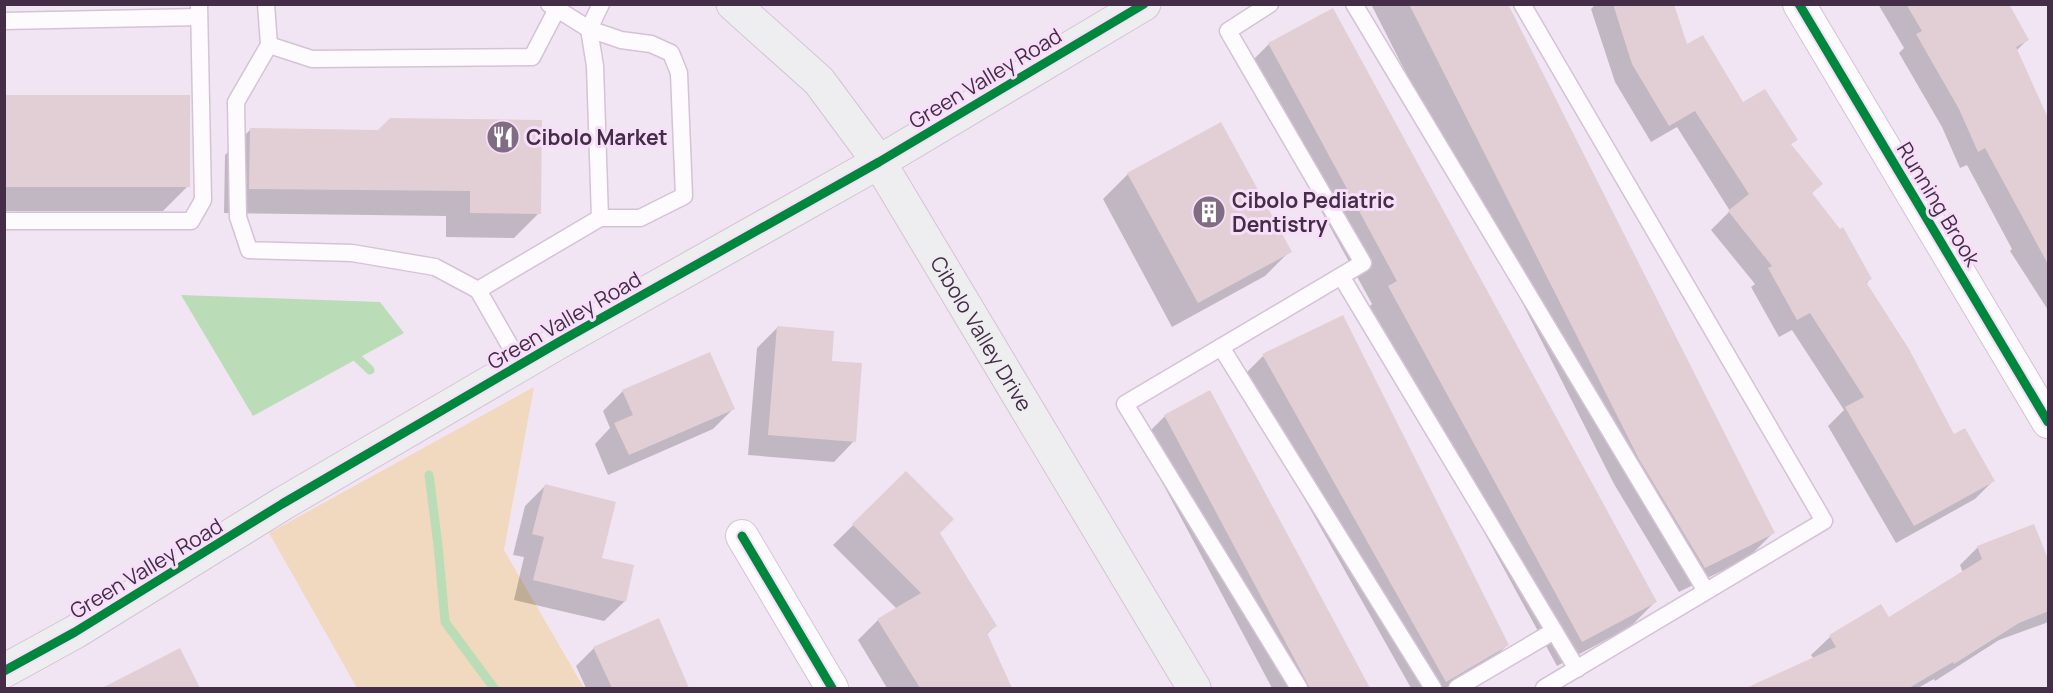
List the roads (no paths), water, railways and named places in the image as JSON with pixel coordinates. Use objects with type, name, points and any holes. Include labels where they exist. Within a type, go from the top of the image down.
[{"type":"street","name":"Cibolo Valley Drive","points":[[733,4],[819,81],[879,162],[1194,688]]},
{"type":"street","name":"Green Valley Road","points":[[4,670],[75,632],[250,526],[282,504],[521,364],[879,162],[1144,4]]},
{"type":"street","name":"Running Brook","points":[[1799,4],[2049,422]]},
{"type":"street","points":[[742,536],[832,688]]},
{"type":"lane","points":[[266,4],[269,45],[236,102],[238,217],[249,250],[352,253],[435,267],[478,290],[521,364]]},
{"type":"lane","points":[[600,4],[589,29],[595,66],[600,218]]},
{"type":"lane","points":[[1270,4],[1228,31],[1363,263],[1125,404],[1299,688]]},
{"type":"lane","points":[[1354,4],[1706,591]]},
{"type":"lane","points":[[1522,4],[1824,521],[1544,688]]},
{"type":"lane","points":[[269,45],[312,59],[532,57],[553,7],[589,29],[621,40],[651,44],[671,53],[679,73],[684,196],[640,218],[600,218],[478,290]]},
{"type":"lane","points":[[4,21],[199,11],[203,200],[191,220],[4,221]]},
{"type":"lane","points":[[1341,276],[1577,669]]},
{"type":"lane","points":[[1221,347],[1433,688]]},
{"type":"lane","points":[[1457,688],[1554,631]]},
{"type":"waterway","points":[[350,351],[370,370]]},
{"type":"waterway","points":[[429,475],[445,622],[494,688]]},
{"type":"place","name":"Cibolo Market","points":[[503,137]]},
{"type":"place","name":"Cibolo Pediatric Dentistry","points":[[1209,212]]}]
